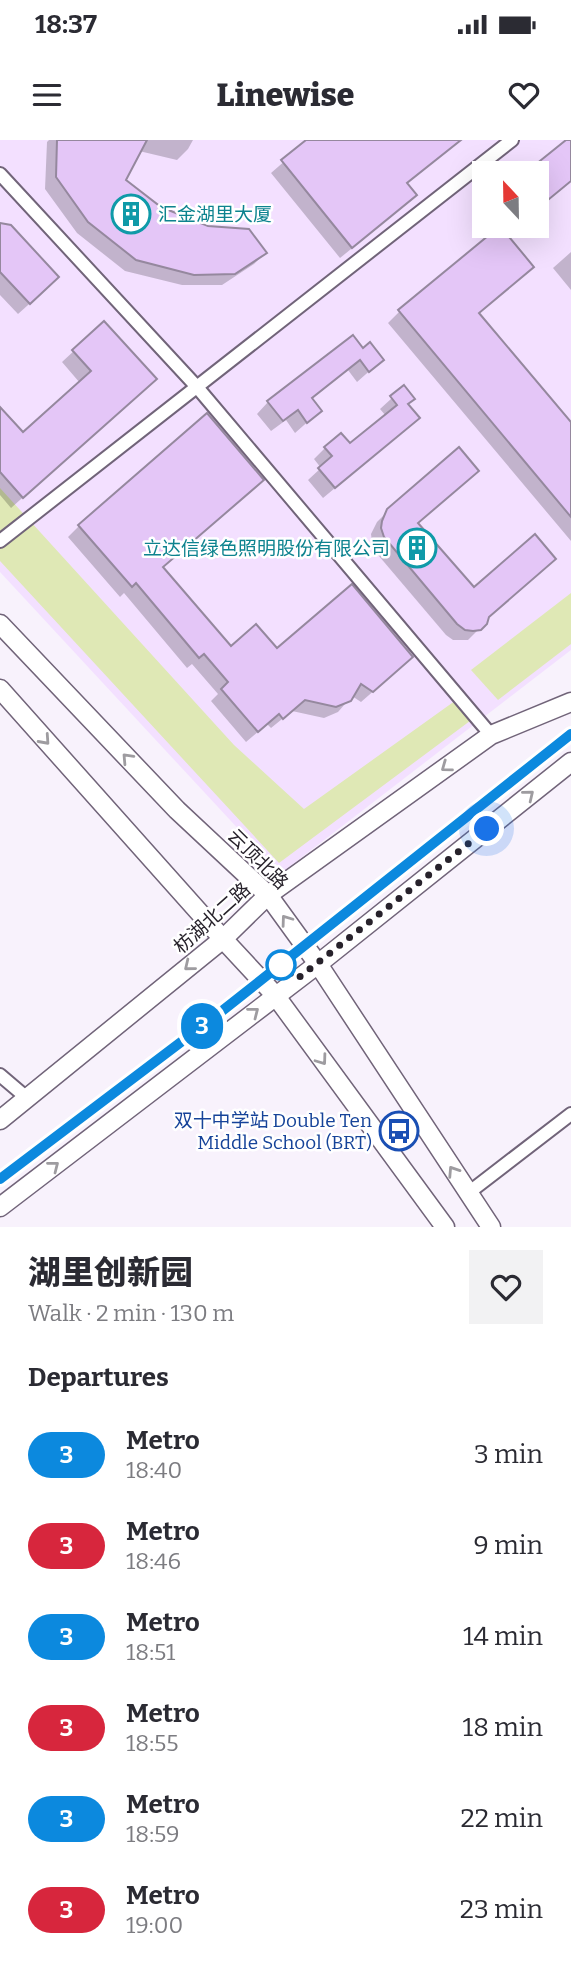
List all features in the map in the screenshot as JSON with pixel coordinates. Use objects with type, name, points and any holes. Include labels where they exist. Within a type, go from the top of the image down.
[{"type":"main road","name":"云顶北路","points":[[0,624],[177,810],[268,895],[318,964],[491,1227]]},
{"type":"main road","points":[[0,689],[275,995],[445,1227]]},
{"type":"main road","name":"枋湖北二路","points":[[0,1120],[223,939],[268,895],[491,735],[571,702]]},
{"type":"main road","points":[[0,1207],[318,964],[571,762]]},
{"type":"street","points":[[0,541],[512,140]]},
{"type":"street","points":[[0,174],[197,387],[491,735]]},
{"type":"street","points":[[0,1075],[27,1098]]},
{"type":"street","points":[[467,1194],[571,1114]]},
{"type":"shaded area","points":[[0,140],[571,140],[571,650],[280,874],[0,572]]},
{"type":"green space","points":[[0,488],[234,745],[304,809],[459,698],[474,718],[279,863],[0,561]]},
{"type":"green space","points":[[571,593],[571,644],[498,700],[471,670]]},
{"type":"building","name":"汇金湖里大厦","points":[[57,140],[147,140],[126,180],[161,207],[208,226],[249,229],[267,253],[235,274],[194,275],[136,260],[88,222],[56,177]]},
{"type":"building","points":[[306,140],[461,140],[407,183],[417,195],[352,248],[281,160]]},
{"type":"building","points":[[566,140],[571,140],[571,181],[550,198],[550,161],[540,161]]},
{"type":"building","points":[[0,223],[11,225],[59,277],[30,304],[0,272]]},
{"type":"building","points":[[485,238],[510,238],[534,267],[479,313],[571,422],[571,517],[398,310]]},
{"type":"building","points":[[104,321],[157,379],[23,498],[0,472],[0,407],[23,432],[91,371],[72,350]]},
{"type":"building","points":[[353,335],[363,348],[370,342],[384,360],[369,372],[360,360],[312,398],[322,411],[307,423],[298,410],[283,421],[267,401]]},
{"type":"building","points":[[404,385],[415,399],[408,404],[420,418],[335,488],[318,468],[332,456],[324,447],[341,433],[350,443],[397,405],[390,396]]},
{"type":"building","points":[[207,413],[264,480],[163,567],[231,646],[256,624],[277,648],[352,584],[413,657],[373,692],[361,684],[351,701],[336,707],[305,700],[283,719],[279,714],[258,732],[221,689],[228,682],[204,654],[199,658],[136,583],[132,587],[78,525]]},
{"type":"building","name":"立达信绿色照明股份有限公司","points":[[459,447],[479,471],[418,523],[474,587],[535,534],[556,559],[489,617],[481,630],[473,631],[465,630],[457,624],[384,537],[381,528],[387,509]]},
{"type":"metro line","name":"3","points":[[0,1179],[222,1011],[571,734]]},
{"type":"place","name":"汇金湖里大厦","points":[[131,214]]},
{"type":"place","name":"立达信绿色照明股份有限公司","points":[[417,548]]},
{"type":"place","name":"双十中学站 Double Ten Middle School (BRT)","points":[[399,1131]]},
{"type":"route","points":[[281,965],[297,979],[487,829]]}]
